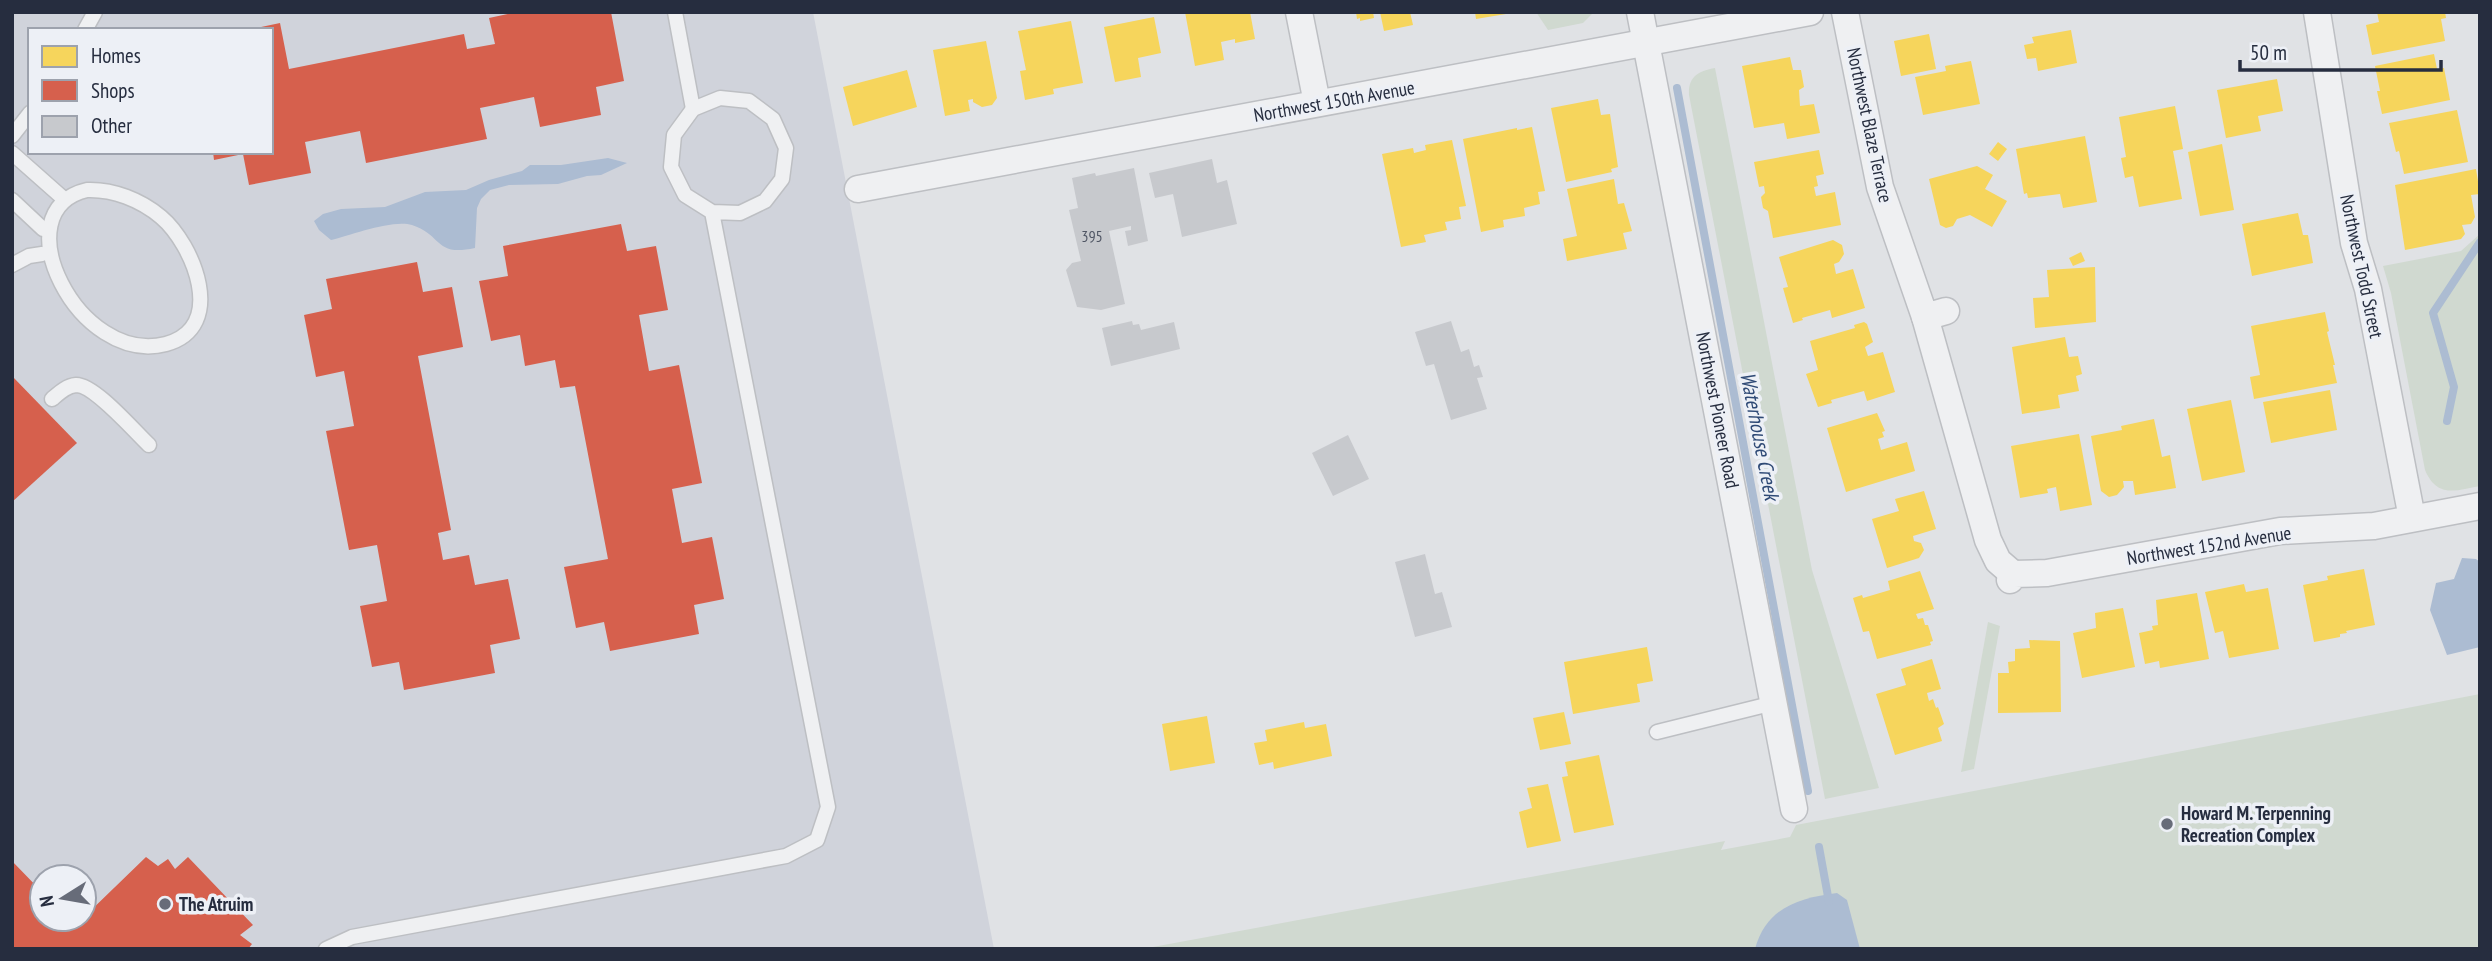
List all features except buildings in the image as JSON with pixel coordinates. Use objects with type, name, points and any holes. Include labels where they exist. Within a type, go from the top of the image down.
[{"type":"street","points":[[1298,12],[1317,103]]},
{"type":"street","name":"Northwest Pioneer Road","points":[[1640,12],[1794,809]]},
{"type":"street","name":"Northwest 150th Avenue","points":[[858,189],[1810,12]]},
{"type":"street","name":"Northwest Blaze Terrace","points":[[1846,12],[1880,187],[1936,314],[1988,540],[1998,561],[2012,577]]},
{"type":"street","name":"Northwest Todd Street","points":[[2318,12],[2354,243],[2368,289],[2412,519]]},
{"type":"street","name":"Northwest 152nd Avenue","points":[[2012,577],[2280,531],[2347,529],[2480,506]]},
{"type":"lane","points":[[86,28],[95,12]]},
{"type":"lane","points":[[675,12],[692,109]]},
{"type":"lane","points":[[720,98],[749,101],[773,119],[786,148],[782,179],[765,201],[740,213],[712,212],[685,195],[671,167],[674,135],[692,109],[720,98]]},
{"type":"lane","points":[[12,136],[28,116]]},
{"type":"lane","points":[[12,153],[64,199]]},
{"type":"lane","points":[[81,191],[106,191],[137,201],[160,216],[178,235],[191,259],[201,296],[197,317],[184,335],[165,344],[132,343],[107,335],[84,321],[65,302],[51,278],[42,254],[43,229],[50,212],[64,199],[81,191]]},
{"type":"lane","points":[[12,200],[43,229]]},
{"type":"lane","points":[[326,949],[352,937],[786,856],[817,840],[828,807],[712,212]]},
{"type":"lane","points":[[12,265],[29,256],[42,254]]},
{"type":"lane","points":[[52,399],[74,385],[83,386],[95,393],[149,445]]},
{"type":"lane","points":[[1657,732],[1774,703]]},
{"type":"shaded area","points":[[12,12],[813,12],[994,949],[12,949]]},
{"type":"shaded area","points":[[1536,12],[1594,12],[1583,23],[1548,30]]},
{"type":"shaded area","points":[[1715,68],[1812,570],[1879,788],[1825,799],[1689,95],[1692,79]]},
{"type":"shaded area","points":[[2480,234],[2480,486],[2455,491],[2441,489],[2435,485],[2425,470],[2391,293],[2383,266],[2461,251]]},
{"type":"shaded area","points":[[1988,622],[2000,626],[1974,769],[1961,772]]},
{"type":"shaded area","name":"Howard M. Terpenning Recreation Complex","points":[[2480,694],[2480,949],[1142,949],[1725,841],[1721,850],[1790,837],[1796,825]]},
{"type":"water","points":[[608,158],[627,163],[601,175],[558,184],[509,185],[490,190],[477,208],[475,248],[452,250],[422,229],[404,224],[383,226],[331,240],[319,230],[314,221],[323,214],[341,209],[385,207],[425,192],[466,190],[522,171],[530,165],[561,165]]},
{"type":"water","points":[[2462,558],[2480,562],[2480,647],[2447,655],[2430,610],[2436,583],[2454,579]]},
{"type":"water","points":[[1837,893],[1847,900],[1860,949],[1755,949],[1760,935],[1775,915],[1797,902]]},
{"type":"waterway","name":"Waterhouse Creek","points":[[1677,88],[1808,791]]},
{"type":"waterway","points":[[2447,421],[2454,387],[2433,313],[2480,242]]},
{"type":"waterway","name":"Waterhouse Creek","points":[[1819,847],[1829,902]]},
{"type":"place","name":"Howard M. Terpenning Recreation Complex","points":[[2167,824]]},
{"type":"place","name":"The Atruim","points":[[165,904]]}]
